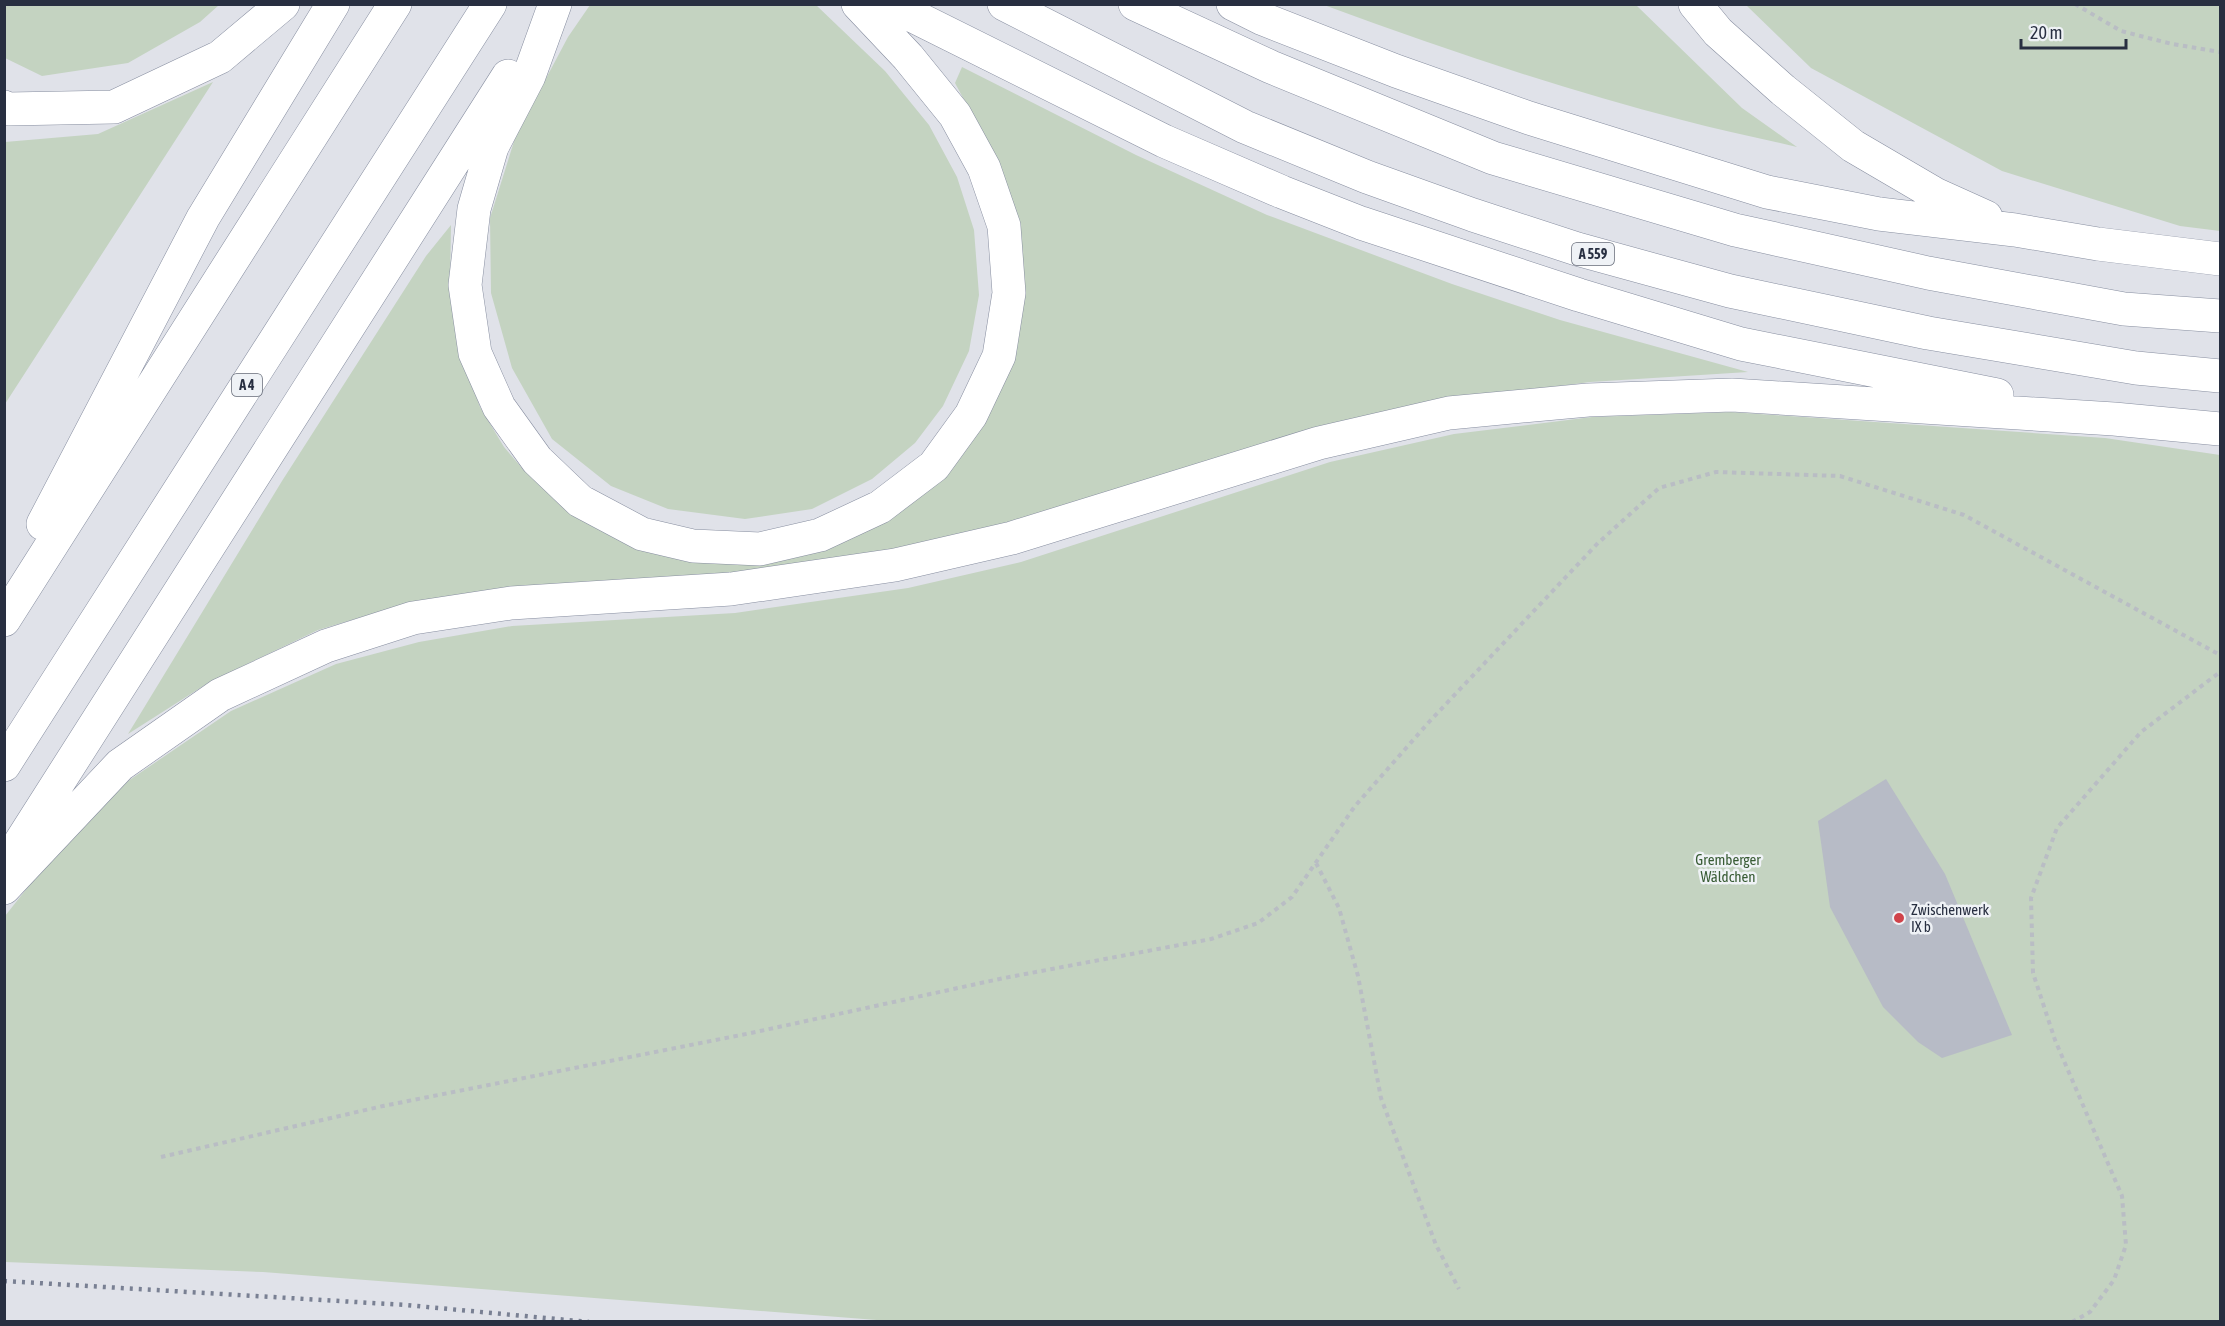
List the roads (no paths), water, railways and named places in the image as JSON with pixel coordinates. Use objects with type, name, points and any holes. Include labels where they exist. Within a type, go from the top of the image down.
[{"type":"highway","points":[[4,107],[8,109],[114,106],[220,57],[283,4]]},
{"type":"highway","points":[[4,596],[203,218],[333,4]]},
{"type":"highway","points":[[4,620],[395,4]]},
{"type":"highway","name":"A 4","points":[[4,765],[490,4]]},
{"type":"highway","points":[[554,4],[529,76],[492,147],[474,209],[465,285],[475,353],[499,407],[537,460],[580,501],[642,534],[693,546],[760,549],[820,535],[880,507],[934,465],[971,415],[999,356],[1009,293],[1004,226],[984,168],[955,115],[908,57],[858,4]]},
{"type":"highway","points":[[4,866],[554,4]]},
{"type":"highway","points":[[889,4],[1164,141],[1331,212],[1458,256],[1741,344],[2114,419]]},
{"type":"highway","name":"A 559","points":[[1005,4],[1245,127],[1367,177],[1577,249],[1730,291],[1928,333],[2136,368],[2220,376]]},
{"type":"highway","points":[[1134,4],[1271,67],[1493,158],[1735,230],[1928,273],[2124,309],[2220,316]]},
{"type":"highway","points":[[1233,4],[1263,19],[1396,71],[1529,118],[1767,192],[1879,214],[2015,230],[2097,244],[2220,259]]},
{"type":"highway","points":[[1695,4],[1718,32],[1775,83],[1853,146],[1935,194],[2015,230]]},
{"type":"highway","points":[[4,888],[120,765],[219,695],[326,645],[413,618],[511,603],[731,589],[895,565],[1012,538],[1319,443],[1449,413],[1588,400],[1732,395],[2114,419],[2220,429]]},
{"type":"railway","points":[[4,1281],[406,1305],[589,1322]]},
{"type":"place","name":"Zwischenwerk IX b","points":[[1899,918]]},
{"type":"park label","name":"Gremberger Wäldchen","points":[[1728,868]]}]
